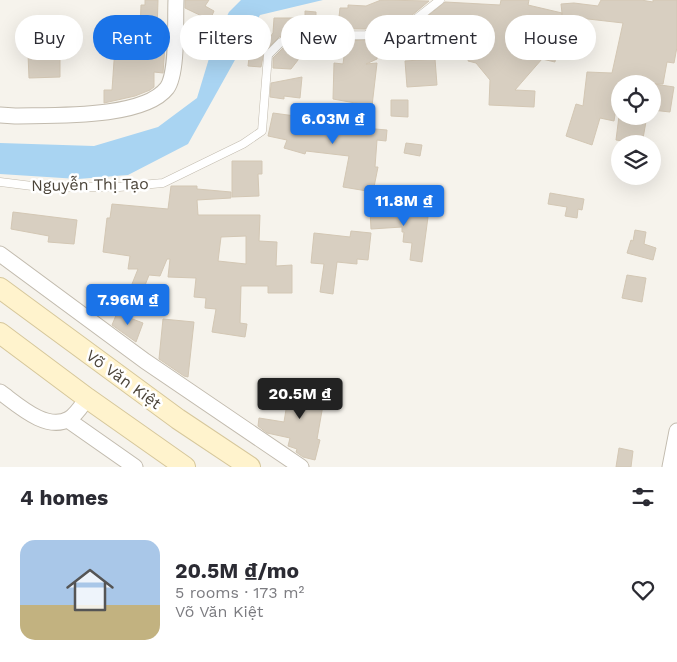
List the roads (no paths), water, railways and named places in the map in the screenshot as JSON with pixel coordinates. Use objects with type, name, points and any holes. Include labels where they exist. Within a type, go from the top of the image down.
[{"type":"main road","name":"Võ Văn Kiệt","points":[[0,288],[178,419],[250,467]]},
{"type":"main road","points":[[0,333],[184,467]]},
{"type":"street","points":[[0,115],[110,113],[126,110],[156,97],[167,88],[174,70],[176,0]]},
{"type":"street","points":[[0,254],[145,361],[301,467]]},
{"type":"street","points":[[0,392],[38,419],[55,421],[68,420],[77,412],[87,398]]},
{"type":"street","points":[[68,420],[135,467]]},
{"type":"street","points":[[670,467],[677,431]]},
{"type":"lane","name":"Nguyễn Thị Tạo","points":[[0,182],[40,187],[119,187],[163,183],[243,144],[262,130],[268,55],[281,42],[302,36],[366,36],[406,26],[440,0]]},
{"type":"water","points":[[241,0],[323,0],[260,15],[228,15]]},
{"type":"water","points":[[209,60],[235,60],[188,144],[128,175],[78,179],[0,174],[0,143],[94,146],[158,127],[197,98]]}]
